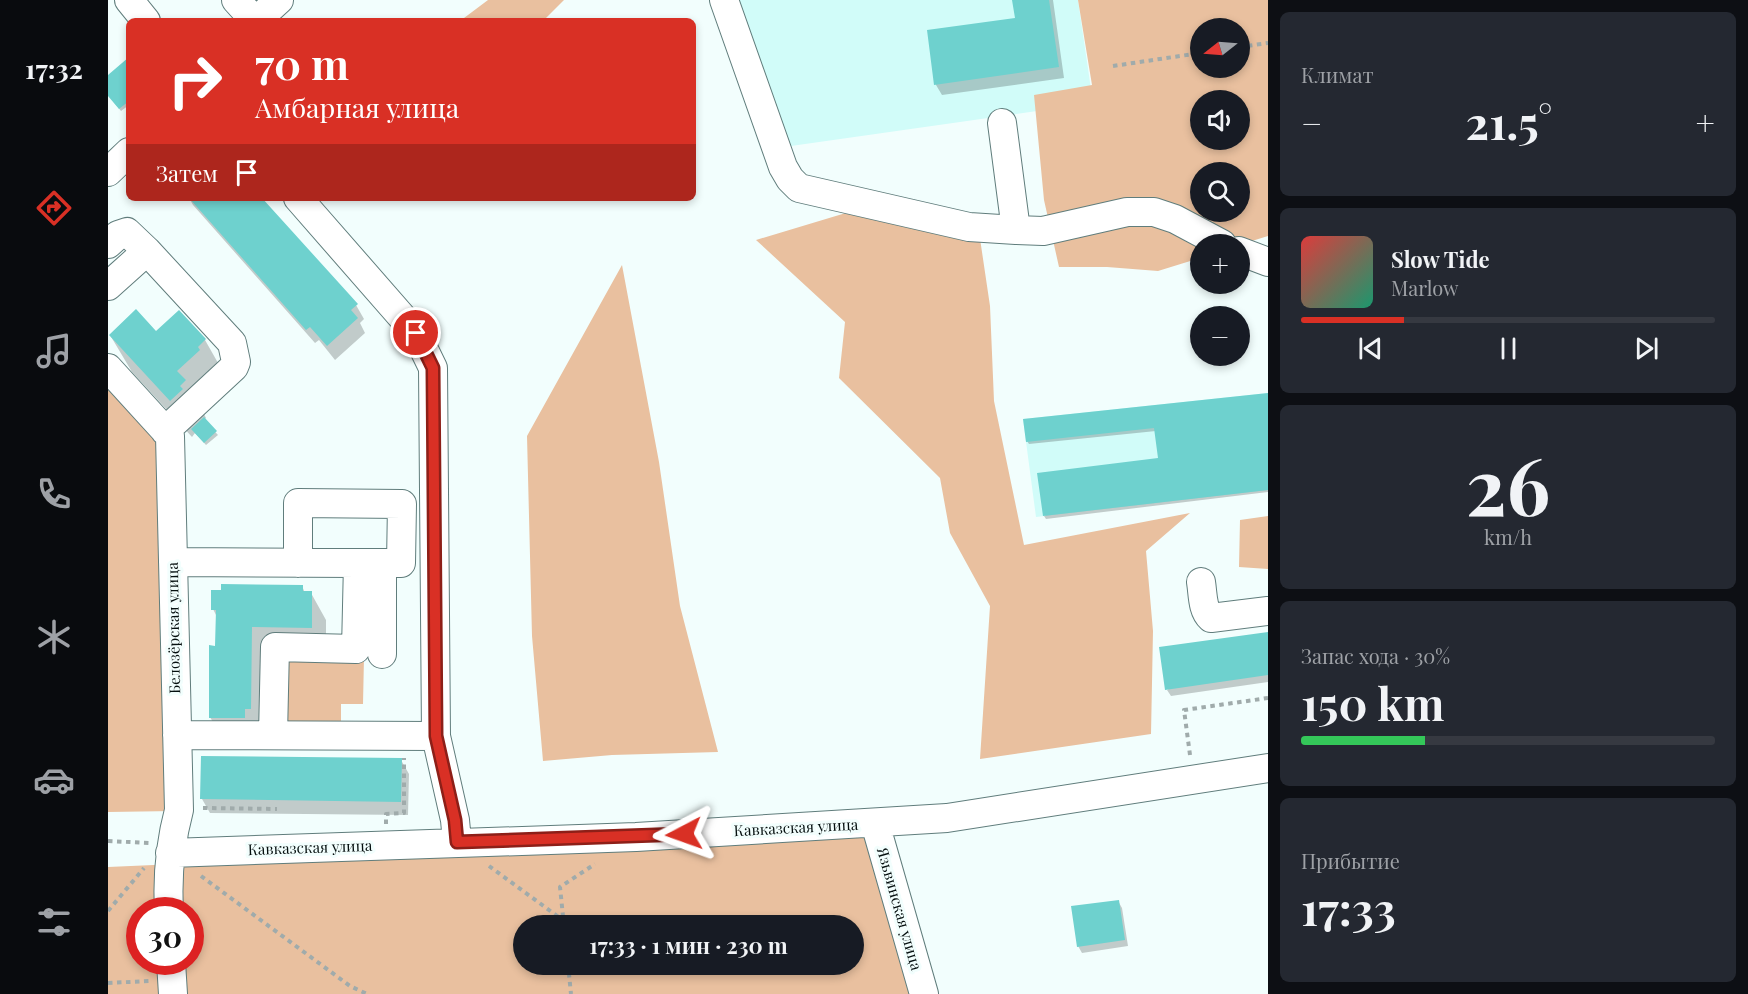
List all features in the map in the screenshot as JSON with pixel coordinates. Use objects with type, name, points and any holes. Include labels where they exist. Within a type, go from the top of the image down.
[{"type":"street","points":[[129,0],[144,18]]},
{"type":"street","points":[[236,0],[253,18]]},
{"type":"street","points":[[259,18],[279,0]]},
{"type":"street","points":[[724,0],[783,167],[799,188],[969,227],[1043,231],[1127,212],[1154,212],[1175,219],[1203,234]]},
{"type":"street","points":[[1002,123],[1016,230]]},
{"type":"street","points":[[108,172],[126,155]]},
{"type":"street","points":[[301,201],[416,333],[433,368],[436,736],[455,820],[457,842]]},
{"type":"street","points":[[108,244],[118,235],[127,232],[232,343],[236,362],[232,369],[165,431],[108,368]]},
{"type":"street","points":[[108,286],[147,251]]},
{"type":"street","points":[[1250,255],[1268,262]]},
{"type":"street","name":"Белозёрская улица","points":[[165,431],[170,436],[179,810],[167,848],[169,897]]},
{"type":"street","points":[[173,562],[370,563],[401,562],[402,504],[298,503],[298,562]]},
{"type":"street","points":[[273,735],[275,647],[356,649],[370,563]]},
{"type":"street","points":[[370,563],[381,654]]},
{"type":"street","points":[[1201,582],[1205,608],[1207,615],[1211,618],[1268,611]]},
{"type":"street","points":[[177,735],[436,736]]},
{"type":"street","name":"Кавказская улица","points":[[167,848],[636,837],[947,818],[1268,768]]},
{"type":"street","name":"Язьвинская улица","points":[[875,823],[924,994]]},
{"type":"path","points":[[1250,45],[1268,43]]},
{"type":"path","points":[[1113,66],[1190,54]]},
{"type":"path","points":[[1191,762],[1184,710],[1268,698]]},
{"type":"path","points":[[386,825],[386,814],[404,813],[404,747]]},
{"type":"path","points":[[108,841],[167,848],[350,986],[367,994]]},
{"type":"path","points":[[457,842],[553,915]]},
{"type":"path","points":[[108,911],[167,848]]},
{"type":"path","points":[[563,915],[560,886],[598,862]]},
{"type":"path","points":[[570,975],[572,992]]},
{"type":"path","points":[[108,983],[172,979]]},
{"type":"shaded area","points":[[488,0],[564,0],[546,18],[464,18]]},
{"type":"shaded area","points":[[731,0],[1078,0],[1093,103],[784,147]]},
{"type":"shaded area","points":[[1078,0],[1268,0],[1268,236],[1250,242],[1250,234],[1190,234],[1190,261],[1158,271],[1107,267],[1059,267],[1044,200],[1034,95],[1092,85]]},
{"type":"shaded area","points":[[859,209],[978,225],[990,306],[994,401],[1024,545],[1190,513],[1146,551],[1153,631],[1151,734],[980,759],[990,606],[950,533],[940,478],[839,378],[845,322],[756,240]]},
{"type":"shaded area","points":[[622,265],[659,462],[680,606],[718,752],[612,755],[543,761],[532,636],[527,436]]},
{"type":"shaded area","points":[[108,371],[161,429],[175,811],[108,812]]},
{"type":"shaded area","points":[[1268,393],[1268,490],[1036,517],[1023,419]]},
{"type":"shaded area","points":[[1268,516],[1268,569],[1239,567],[1240,520]]},
{"type":"shaded area","points":[[283,656],[364,657],[363,704],[341,704],[341,729],[283,729]]},
{"type":"shaded area","points":[[867,834],[912,994],[108,994],[108,867]]},
{"type":"building","points":[[1012,0],[1049,0],[1059,67],[934,85],[927,30],[1015,18]]},
{"type":"building","points":[[126,60],[126,103],[119,109],[108,96],[108,75]]},
{"type":"building","points":[[192,201],[265,201],[358,304],[351,310],[358,318],[327,346],[310,327],[306,330]]},
{"type":"building","points":[[136,309],[156,331],[179,310],[206,339],[198,347],[200,350],[177,371],[186,380],[180,386],[183,389],[170,401],[109,335]]},
{"type":"building","points":[[1268,393],[1268,490],[1043,516],[1037,473],[1158,458],[1154,428],[1026,442],[1023,419]]},
{"type":"building","points":[[204,417],[217,431],[204,443],[191,429]]},
{"type":"building","points":[[221,584],[303,585],[303,591],[312,591],[312,628],[252,627],[251,709],[245,709],[245,718],[209,718],[209,645],[215,646],[216,610],[211,610],[211,590],[221,590]]},
{"type":"building","points":[[1268,632],[1268,675],[1165,690],[1159,647]]},
{"type":"building","points":[[201,756],[402,758],[401,802],[200,799]]},
{"type":"building","points":[[1119,900],[1125,940],[1077,947],[1071,906]]},
{"type":"route","points":[[416,333],[433,368],[436,736],[455,820],[457,842],[684,834]]}]
